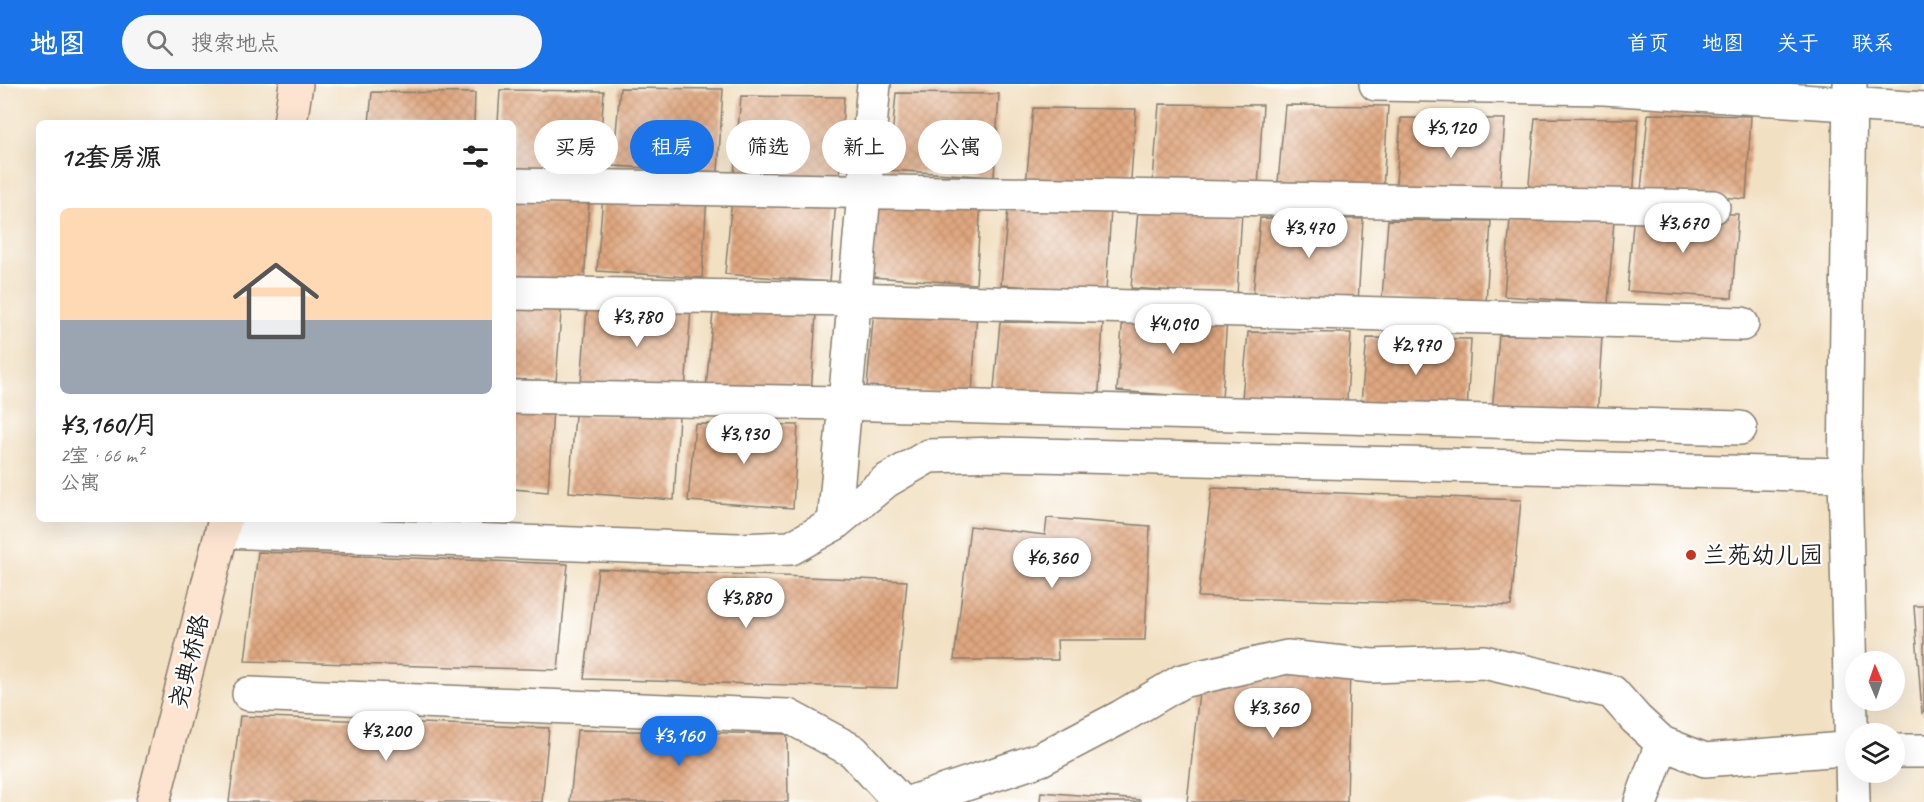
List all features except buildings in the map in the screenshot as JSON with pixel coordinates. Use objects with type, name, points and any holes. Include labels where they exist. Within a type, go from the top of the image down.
[{"type":"street","points":[[290,120],[296,84]]},
{"type":"street","points":[[834,524],[874,84]]},
{"type":"street","points":[[1376,84],[1603,86],[1850,94],[1924,109]]},
{"type":"street","points":[[1850,94],[1845,476],[1853,723]]},
{"type":"street","points":[[516,185],[1713,207]]},
{"type":"street","points":[[516,293],[1742,324]]},
{"type":"street","points":[[516,397],[845,403],[1740,428]]},
{"type":"street","points":[[224,525],[738,550],[792,548],[834,524],[886,481],[929,456],[998,454],[1845,476]]},
{"type":"street","name":"尧典桥路","points":[[153,802],[224,525]]},
{"type":"street","points":[[912,802],[1041,759],[1121,717],[1182,681],[1287,657],[1372,666],[1484,663],[1589,686],[1612,692],[1662,743],[1705,760],[1845,749]]},
{"type":"street","points":[[249,694],[788,716],[853,751],[900,802]]},
{"type":"street","points":[[1641,802],[1662,743]]},
{"type":"street","points":[[1905,751],[1924,752]]},
{"type":"street","points":[[1853,783],[1853,802]]},
{"type":"place","name":"兰苑幼儿园","points":[[1691,555]]}]
